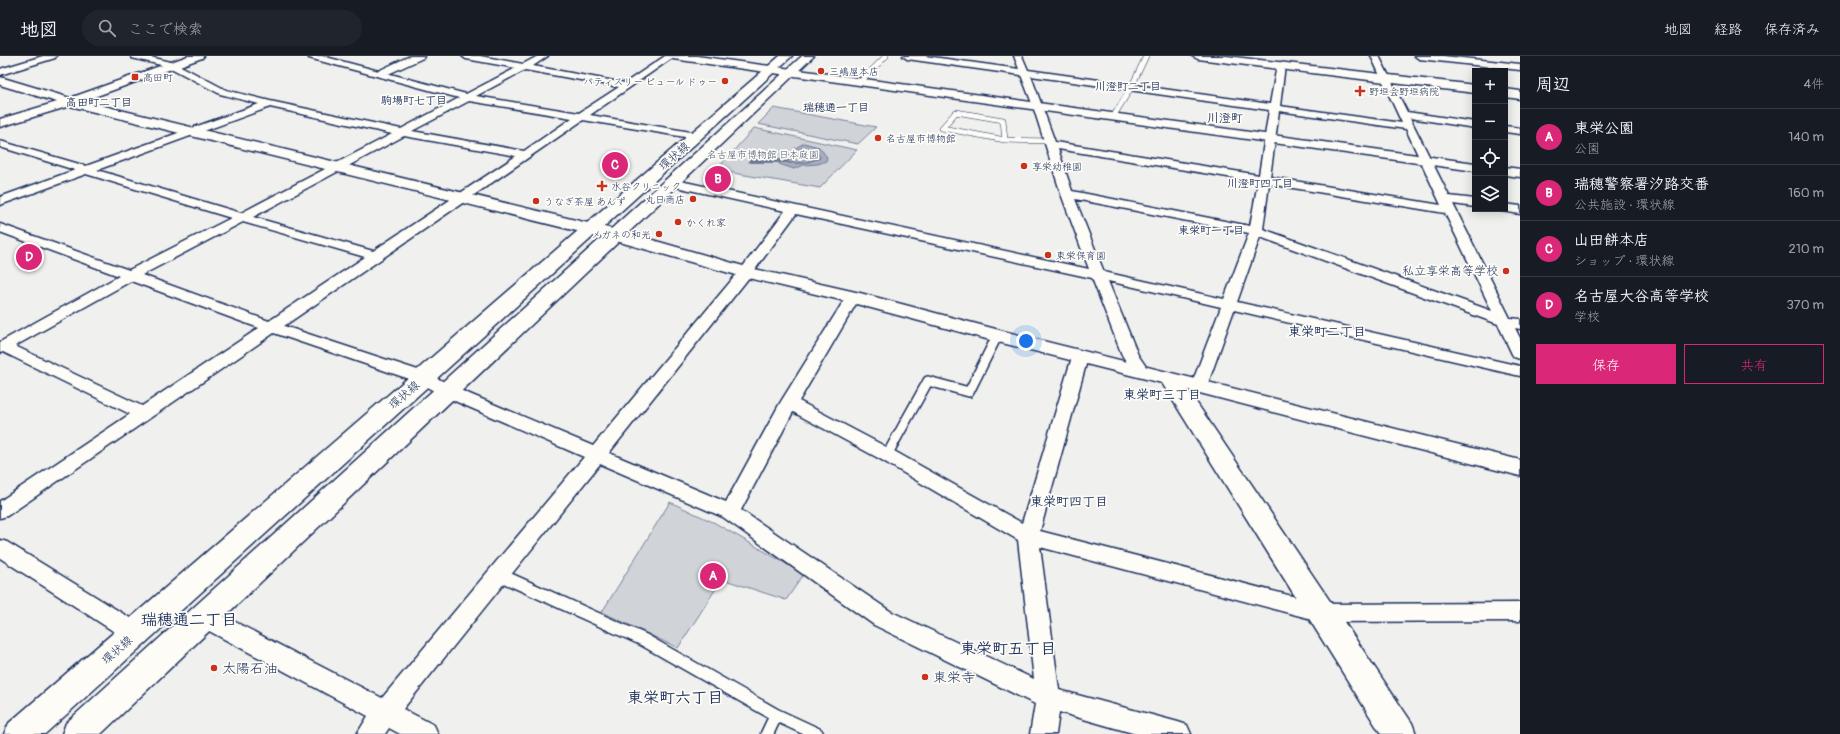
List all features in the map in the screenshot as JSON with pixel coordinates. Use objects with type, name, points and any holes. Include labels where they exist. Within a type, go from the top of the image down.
[{"type":"street","points":[[0,72],[52,56]]},
{"type":"street","points":[[135,56],[172,65],[223,92],[269,104],[403,133],[525,154]]},
{"type":"street","points":[[0,123],[70,102],[198,56]]},
{"type":"street","points":[[312,56],[469,98],[697,136]]},
{"type":"street","points":[[380,74],[419,56]]},
{"type":"street","points":[[466,56],[628,86]]},
{"type":"street","points":[[1,347],[129,276],[337,168],[469,98],[544,56]]},
{"type":"street","points":[[0,511],[461,199],[525,154],[672,56],[783,66],[861,82],[1472,167]]},
{"type":"street","name":"環状線","points":[[21,734],[697,136],[783,66],[808,56]]},
{"type":"street","points":[[907,56],[1410,127]]},
{"type":"street","points":[[1018,56],[1038,106],[1067,194],[1098,275],[1130,355],[1141,371]]},
{"type":"street","points":[[1198,56],[1472,89]]},
{"type":"street","points":[[1375,56],[1520,354]]},
{"type":"street","points":[[1420,56],[1520,67]]},
{"type":"street","points":[[1199,386],[1256,231],[1281,65]]},
{"type":"street","name":"環状線","points":[[78,734],[671,183],[783,66]]},
{"type":"street","points":[[0,81],[70,102],[461,199],[615,235],[746,272],[853,297],[997,336],[1141,371],[1520,468]]},
{"type":"street","points":[[1508,93],[1520,95]]},
{"type":"street","points":[[0,201],[269,104]]},
{"type":"street","points":[[1403,114],[1472,125]]},
{"type":"street","points":[[1508,129],[1520,131]]},
{"type":"street","points":[[1050,143],[1264,180],[1448,204],[1472,203]]},
{"type":"street","points":[[0,144],[241,218],[375,256]]},
{"type":"street","points":[[1508,171],[1520,173]]},
{"type":"street","points":[[671,183],[1098,275],[1520,371]]},
{"type":"street","points":[[1067,194],[1256,231],[1504,321],[1520,324]]},
{"type":"street","points":[[1508,208],[1520,210]]},
{"type":"street","points":[[370,734],[384,714],[746,272],[793,209]]},
{"type":"street","points":[[0,228],[272,327],[424,378],[447,391],[730,512],[882,618],[1048,698],[1178,734]]},
{"type":"street","points":[[730,512],[789,402],[853,297]]},
{"type":"street","points":[[1,347],[143,414]]},
{"type":"street","points":[[1043,734],[1048,698],[1028,536],[1080,357]]},
{"type":"street","points":[[1170,379],[1400,734]]},
{"type":"street","points":[[789,402],[887,455],[1028,536],[1323,613],[1520,612]]},
{"type":"street","points":[[0,548],[135,633]]},
{"type":"street","points":[[204,617],[384,714],[425,734]]},
{"type":"lane","points":[[861,82],[886,56]]},
{"type":"lane","points":[[1113,117],[1131,88],[1146,56]]},
{"type":"lane","points":[[1005,140],[1003,120],[956,112],[942,128],[1005,140],[1050,143]]},
{"type":"lane","points":[[887,455],[928,381],[969,392],[997,336]]},
{"type":"lane","points":[[498,574],[644,640],[776,715],[817,734]]},
{"type":"lane","points":[[767,734],[776,715]]},
{"type":"green space","points":[[774,108],[876,127],[858,144],[758,124]]},
{"type":"green space","name":"名古屋市博物館 日本庭園","points":[[754,128],[857,150],[820,188],[716,170]]},
{"type":"green space","points":[[670,502],[715,523],[804,574],[786,600],[722,579],[678,648],[602,612]]},
{"type":"water","points":[[804,143],[819,147],[827,157],[826,161],[818,164],[804,165],[794,169],[779,164],[783,157],[795,152],[794,149]]},
{"type":"waterway","points":[[750,161],[786,161]]},
{"type":"place","name":"三嶋屋本店","points":[[821,71]]},
{"type":"place","name":"高田町","points":[[135,77]]},
{"type":"place","name":"パティスリー ピュール ドゥー","points":[[725,81]]},
{"type":"place","name":"野垣会野垣病院","points":[[1360,91]]},
{"type":"place","name":"名古屋市博物館","points":[[878,138]]},
{"type":"place","name":"山田餅本店","points":[[615,165]]},
{"type":"place","name":"享栄幼稚園","points":[[1024,166]]},
{"type":"place","name":"瑞穂警察署汐路交番","points":[[718,179]]},
{"type":"place","name":"水谷クリニック","points":[[602,186]]},
{"type":"place","name":"丸日商店","points":[[693,199]]},
{"type":"place","name":"うなぎ茶屋 あんず","points":[[536,201]]},
{"type":"place","name":"かくれ家","points":[[678,222]]},
{"type":"place","name":"メガネの和光","points":[[659,234]]},
{"type":"place","name":"東栄保育園","points":[[1048,255]]},
{"type":"place","name":"名古屋大谷高等学校","points":[[29,257]]},
{"type":"place","name":"私立享栄高等学校","points":[[1506,271]]},
{"type":"place","name":"東栄公園","points":[[713,576]]},
{"type":"place","name":"太陽石油","points":[[214,668]]},
{"type":"place","name":"東栄寺","points":[[925,677]]},
{"type":"district","name":"川澄町二丁目","points":[[1128,86]]},
{"type":"district","name":"駒場町七丁目","points":[[414,100]]},
{"type":"district","name":"高田町二丁目","points":[[99,102]]},
{"type":"district","name":"瑞穂通一丁目","points":[[836,107]]},
{"type":"district","name":"川澄町","points":[[1225,118]]},
{"type":"district","name":"川澄町四丁目","points":[[1260,183]]},
{"type":"district","name":"東栄町一丁目","points":[[1211,230]]},
{"type":"district","name":"東栄町二丁目","points":[[1327,331]]},
{"type":"district","name":"東栄町三丁目","points":[[1162,394]]},
{"type":"district","name":"東栄町四丁目","points":[[1069,501]]},
{"type":"district","name":"瑞穂通二丁目","points":[[189,619]]},
{"type":"district","name":"東栄町五丁目","points":[[1008,648]]},
{"type":"district","name":"東栄町六丁目","points":[[675,697]]}]
